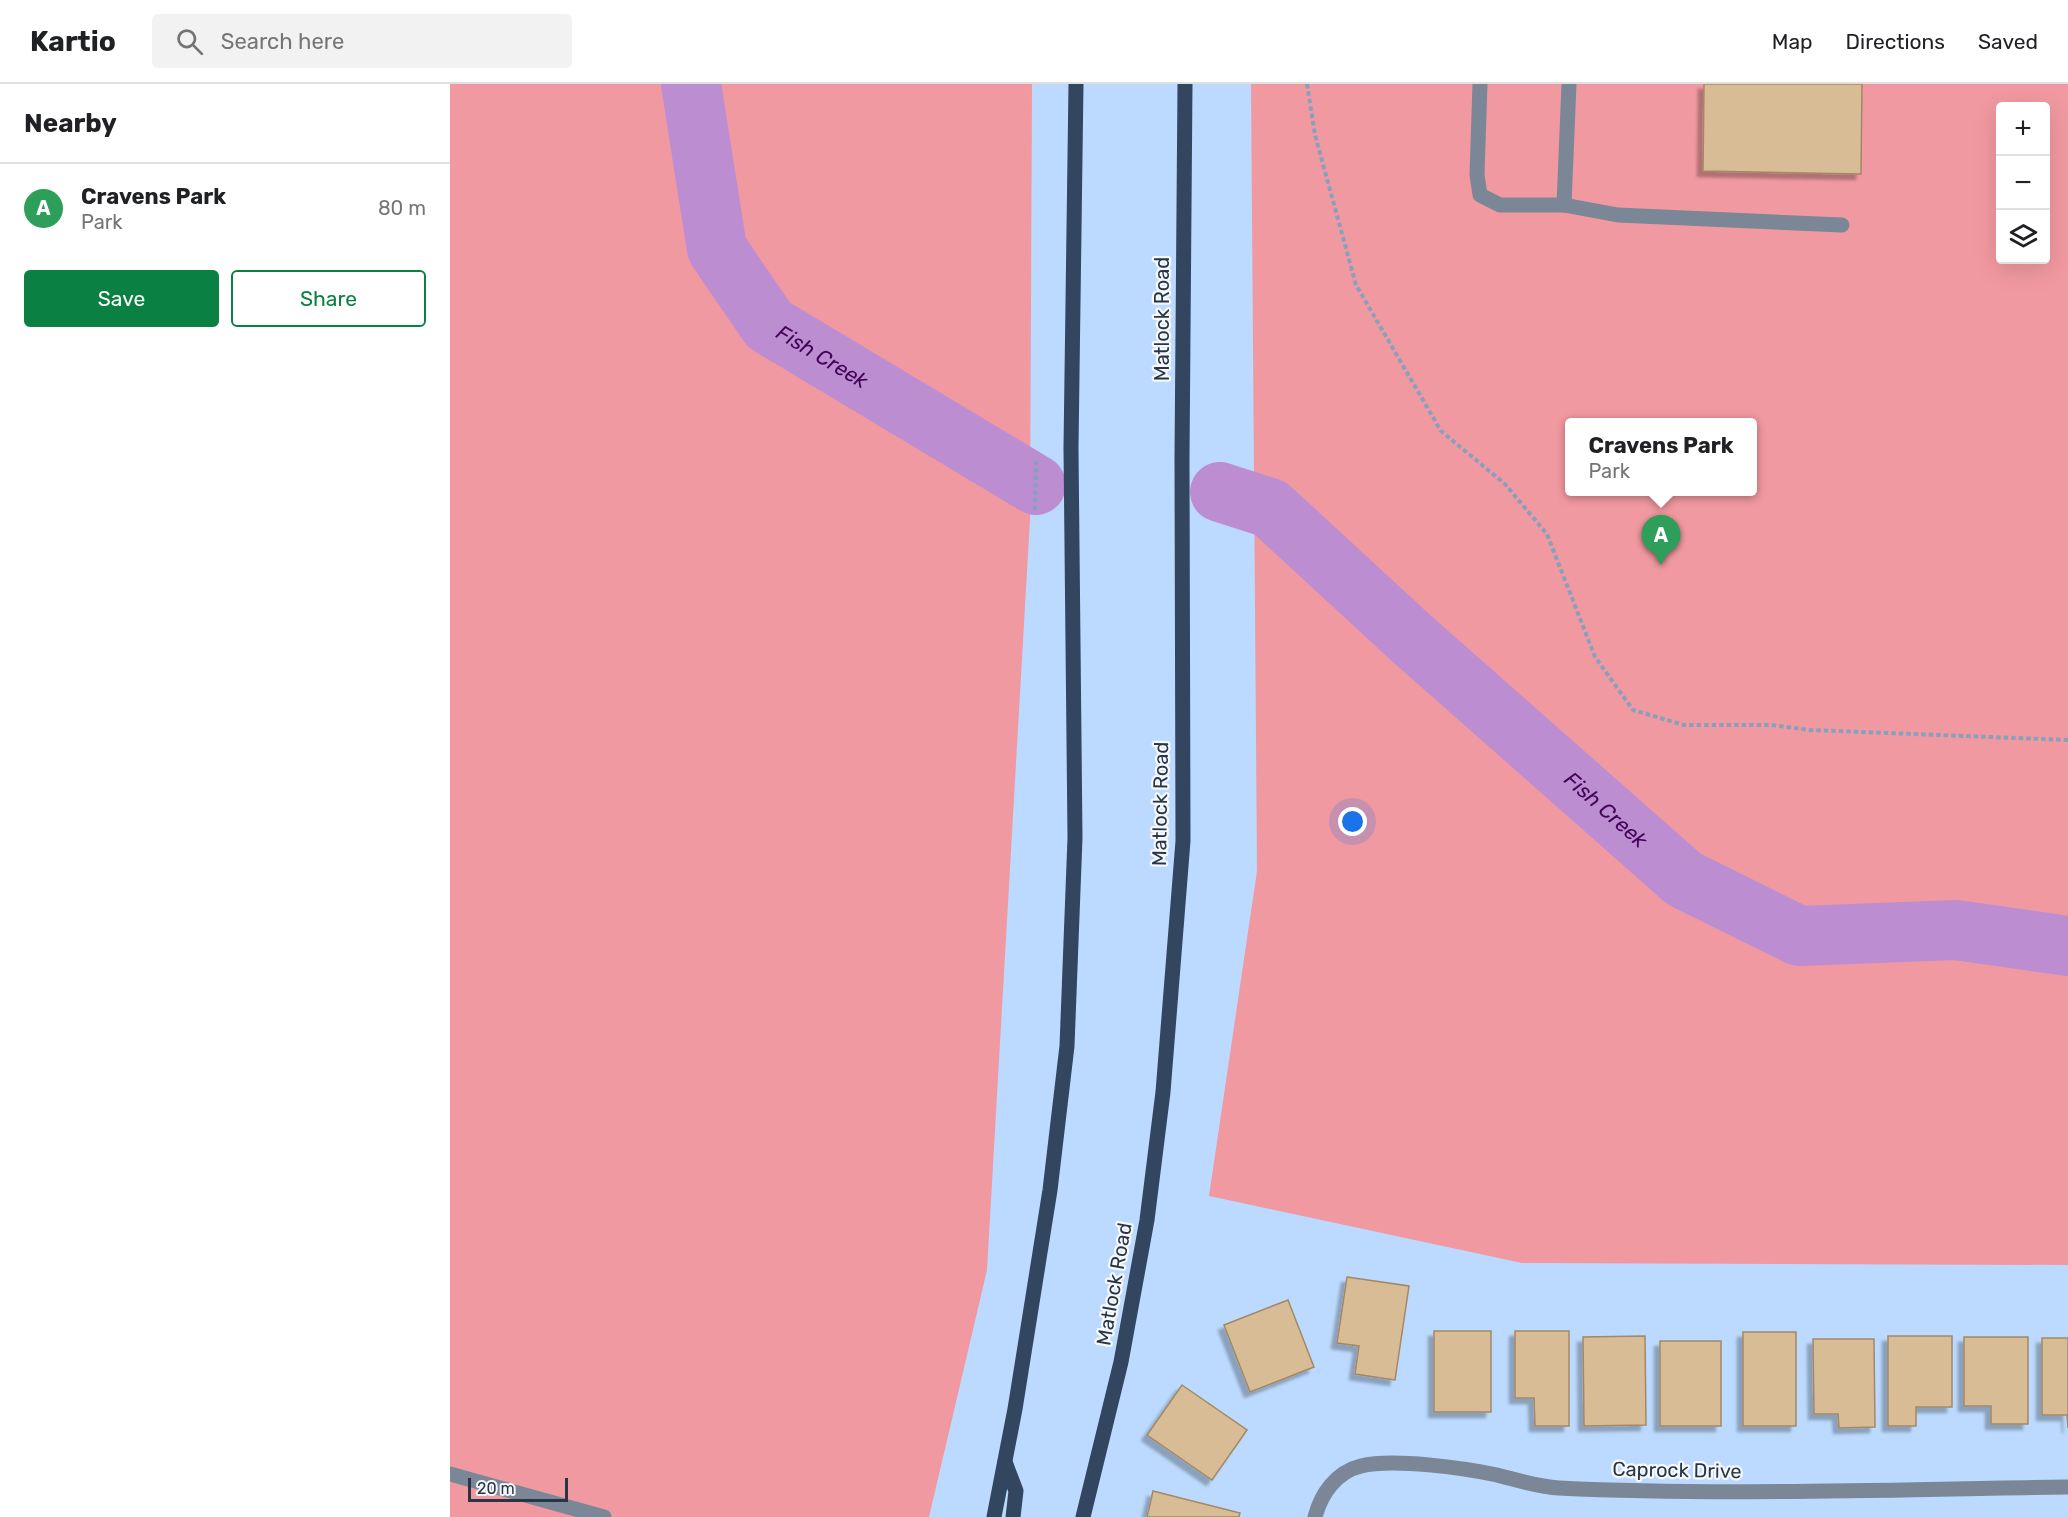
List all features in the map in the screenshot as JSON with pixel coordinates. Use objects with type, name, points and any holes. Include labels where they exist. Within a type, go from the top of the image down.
[{"type":"main road","points":[[994,1517],[1050,1190],[1067,1046],[1076,838],[1071,448],[1076,84]]},
{"type":"main road","name":"Matlock Road","points":[[1083,1517],[1121,1362],[1147,1220],[1162,1092],[1183,841],[1182,458],[1185,84]]},
{"type":"main road","points":[[1005,1462],[1016,1491],[1013,1517]]},
{"type":"street","points":[[1480,84],[1477,175],[1480,195],[1500,205],[1564,205],[1618,215],[1842,225]]},
{"type":"street","points":[[1564,205],[1569,84]]},
{"type":"street","name":"Caprock Drive","points":[[1315,1517],[1318,1504],[1333,1481],[1360,1466],[1397,1464],[1478,1472],[1553,1488],[1655,1493],[2068,1487]]},
{"type":"street","points":[[450,1474],[604,1517]]},
{"type":"path","points":[[1307,84],[1315,135],[1356,285],[1442,431],[1504,484],[1547,534],[1595,657],[1634,710],[1684,725],[1772,725],[1810,730],[2068,740]]},
{"type":"path","points":[[1035,510],[1036,461]]},
{"type":"shaded area","points":[[450,84],[1032,84],[1030,519],[987,1270],[929,1517],[450,1517]]},
{"type":"shaded area","points":[[1251,84],[2068,84],[2068,1265],[1522,1263],[1209,1196],[1257,871]]},
{"type":"building","points":[[1704,84],[1862,84],[1861,174],[1703,171]]},
{"type":"building","points":[[1347,1277],[1409,1286],[1395,1380],[1355,1374],[1359,1346],[1337,1343]]},
{"type":"building","points":[[1288,1300],[1314,1367],[1250,1392],[1224,1325]]},
{"type":"building","points":[[1434,1331],[1491,1331],[1491,1412],[1434,1412]]},
{"type":"building","points":[[1515,1331],[1569,1331],[1569,1426],[1535,1426],[1534,1398],[1515,1398]]},
{"type":"building","points":[[1743,1332],[1796,1332],[1796,1426],[1743,1426]]},
{"type":"building","points":[[1645,1336],[1646,1425],[1584,1426],[1583,1337]]},
{"type":"building","points":[[1888,1336],[1952,1336],[1952,1407],[1916,1407],[1916,1426],[1888,1426]]},
{"type":"building","points":[[1964,1337],[2028,1337],[2028,1424],[1991,1424],[1991,1406],[1964,1406]]},
{"type":"building","points":[[2042,1338],[2068,1338],[2068,1428],[2067,1415],[2042,1415]]},
{"type":"building","points":[[1813,1339],[1874,1339],[1875,1427],[1839,1428],[1838,1414],[1814,1414]]},
{"type":"building","points":[[1660,1341],[1721,1341],[1721,1426],[1660,1426]]},
{"type":"building","points":[[1182,1385],[1247,1430],[1212,1480],[1147,1435]]},
{"type":"building","points":[[1153,1491],[1240,1513],[1239,1517],[1147,1517]]},
{"type":"waterway","name":"Fish Creek","points":[[691,84],[717,249],[769,325],[1036,485]]},
{"type":"waterway","name":"Fish Creek","points":[[1220,492],[1270,508],[1411,638],[1684,879],[1799,936],[1956,930],[2068,946]]},
{"type":"place","name":"Cravens Park","points":[[1661,565]]}]
